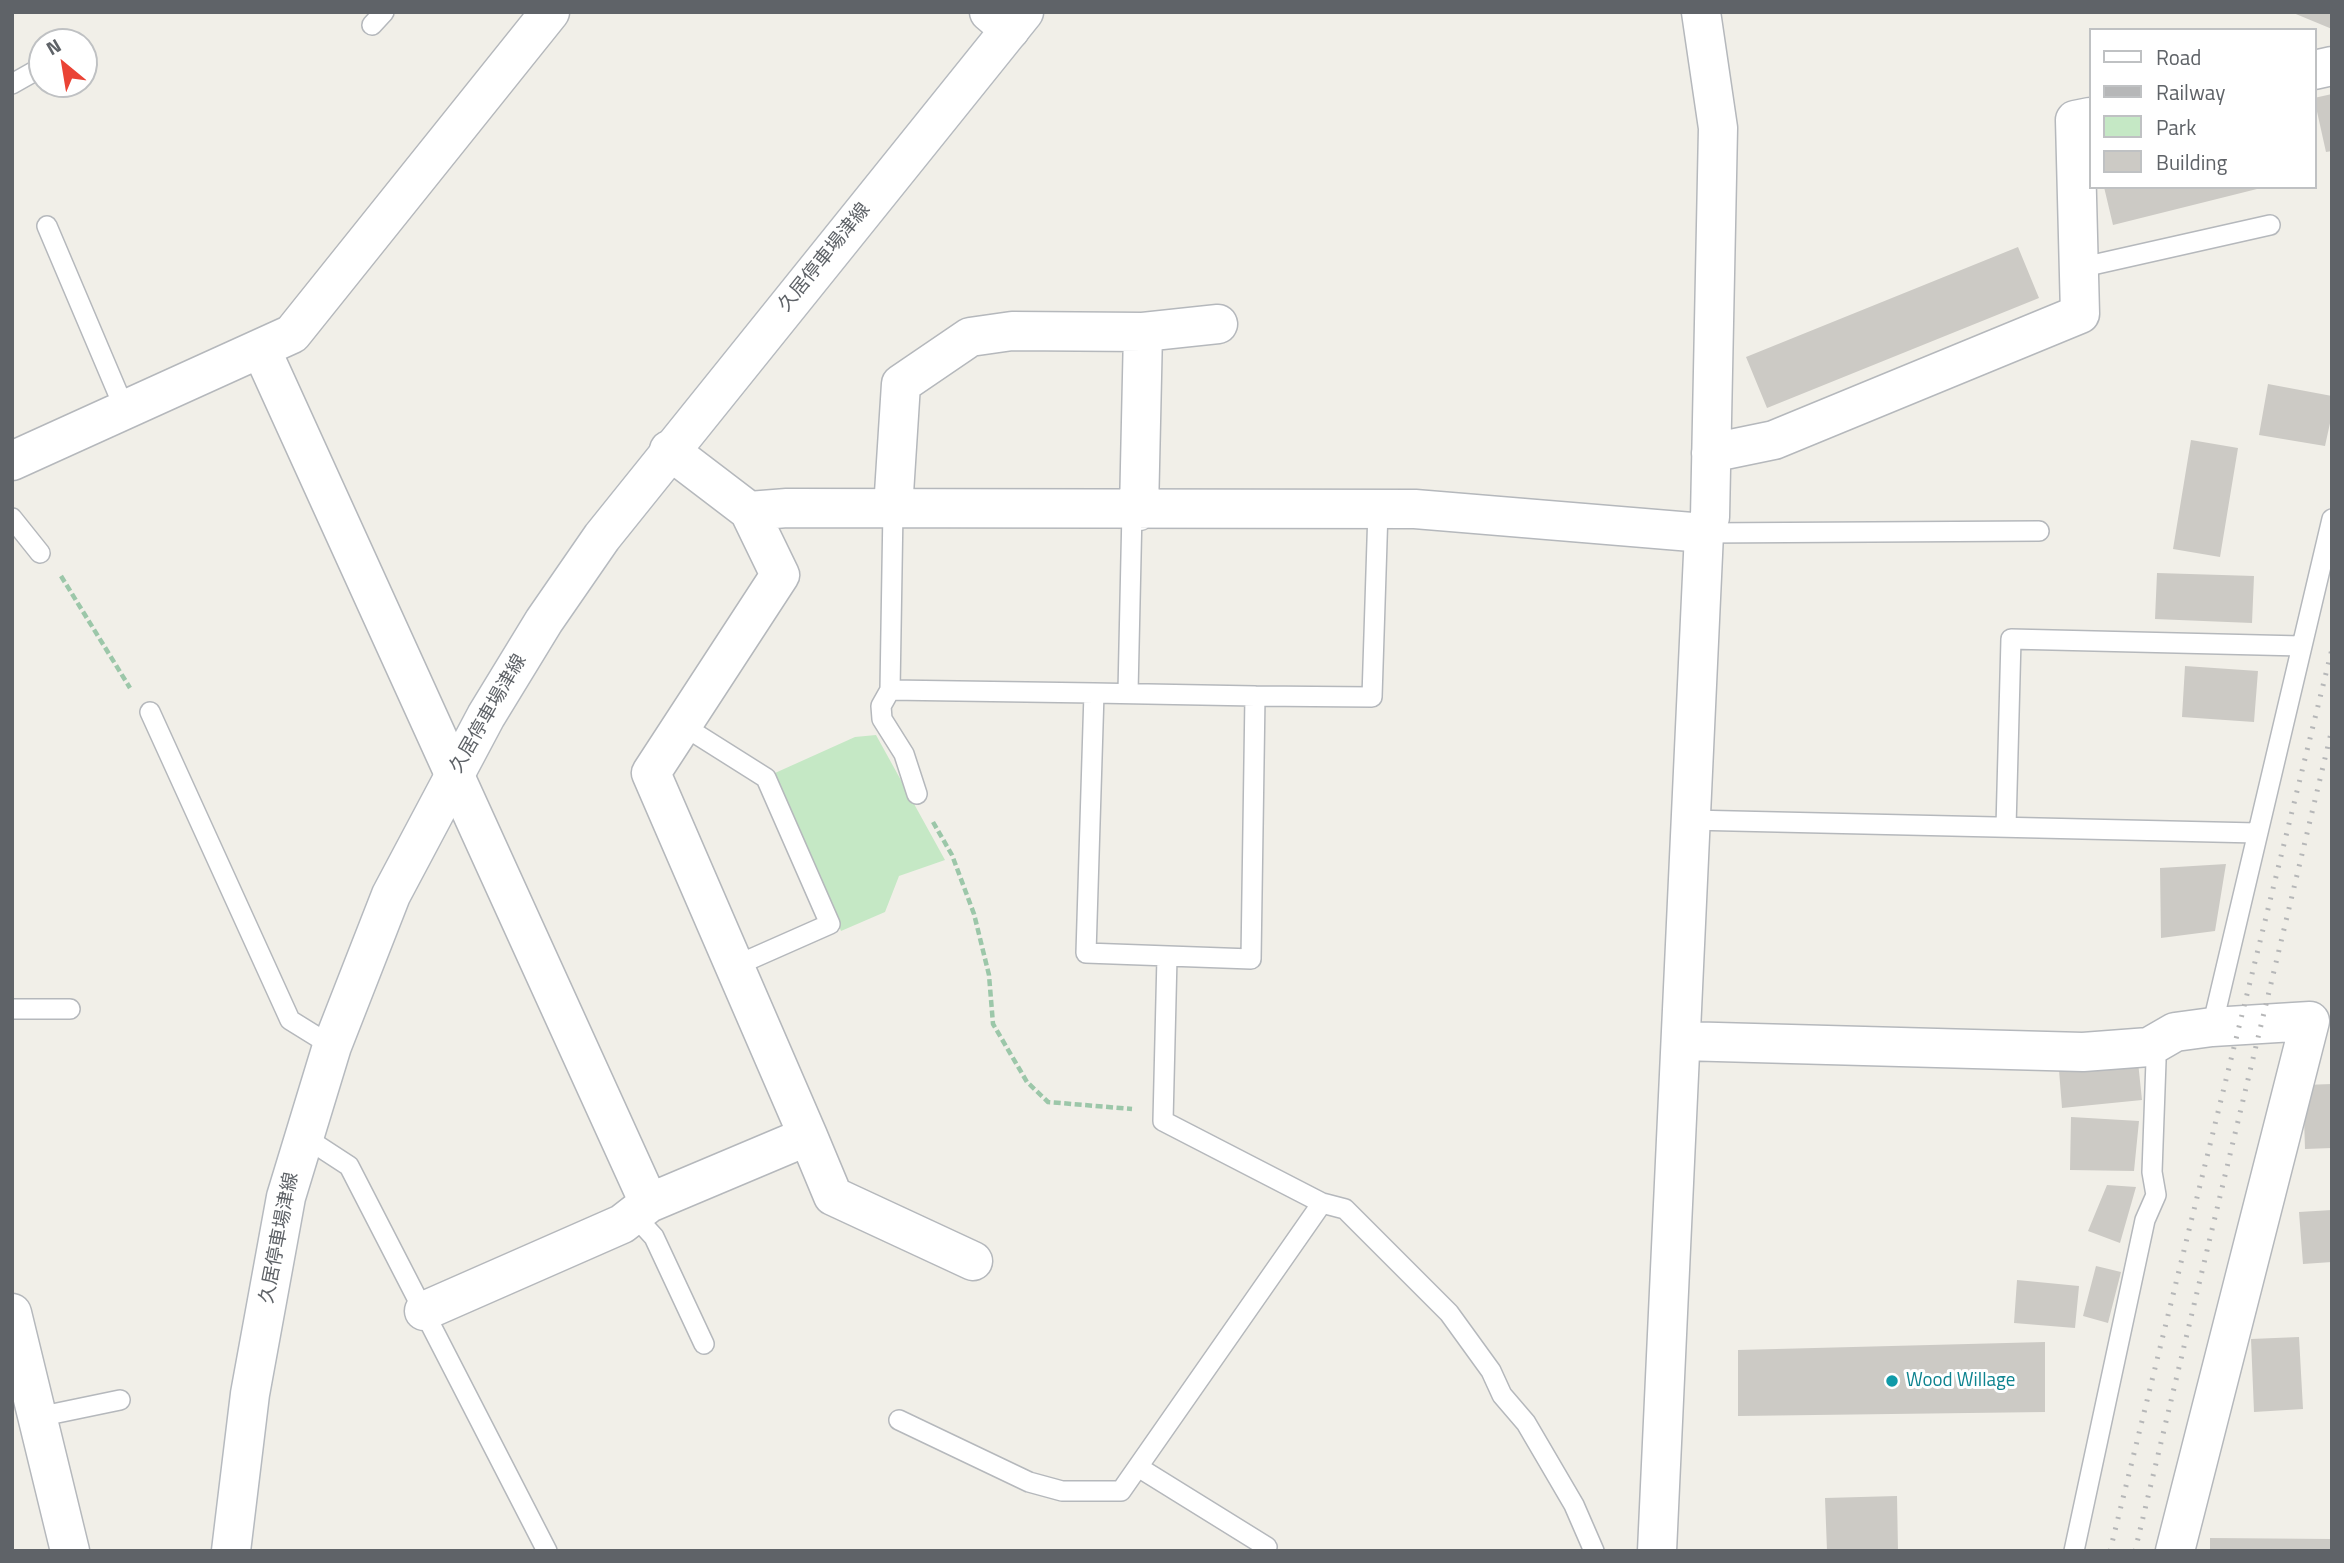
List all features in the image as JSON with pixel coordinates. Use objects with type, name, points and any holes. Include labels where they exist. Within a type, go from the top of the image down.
[{"type":"street","points":[[1657,1551],[1704,533],[1710,517],[1718,128],[1701,12]]},
{"type":"street","points":[[12,461],[292,334],[540,16]]},
{"type":"street","name":"久居停車場津線","points":[[231,1551],[250,1394],[286,1197],[332,1046],[391,895],[453,775],[544,621],[602,537],[1008,18]]},
{"type":"street","points":[[1711,453],[1774,440],[2080,314],[2075,120],[2088,117]]},
{"type":"street","points":[[893,509],[901,384],[970,337],[1012,331],[1143,332],[1218,324]]},
{"type":"street","points":[[1135,511],[1143,332]]},
{"type":"street","points":[[261,349],[453,775],[641,1209]]},
{"type":"street","points":[[669,450],[749,511],[780,575],[651,773],[833,1196],[973,1261]]},
{"type":"street","points":[[749,511],[1415,509],[1704,533]]},
{"type":"street","points":[[1681,1041],[2083,1052],[2149,1046],[2175,1032],[2310,1021],[2175,1551]]},
{"type":"street","points":[[424,1311],[622,1224],[641,1209],[808,1136]]},
{"type":"street","points":[[12,1313],[25,1421],[69,1551]]},
{"type":"lane","points":[[12,84],[28,75]]},
{"type":"lane","points":[[2079,268],[2270,225]]},
{"type":"lane","points":[[47,226],[125,410]]},
{"type":"lane","points":[[893,509],[890,690],[881,706],[882,719],[905,754],[917,794]]},
{"type":"lane","points":[[890,690],[1372,697],[1378,510]]},
{"type":"lane","points":[[1128,692],[1135,511]]},
{"type":"lane","points":[[12,518],[40,553]]},
{"type":"lane","points":[[2213,1027],[2332,519]]},
{"type":"lane","points":[[1704,533],[2039,531]]},
{"type":"lane","points":[[2006,827],[2011,639],[2301,646]]},
{"type":"lane","points":[[1094,693],[1086,953],[1251,959],[1255,696]]},
{"type":"lane","points":[[150,712],[290,1020],[332,1046]]},
{"type":"lane","points":[[682,725],[766,778],[830,924],[735,966]]},
{"type":"lane","points":[[1690,820],[2257,833]]},
{"type":"lane","points":[[1167,957],[1163,1121],[1322,1203],[1345,1209],[1449,1313],[1490,1371],[1502,1395],[1526,1423],[1574,1505],[1594,1551]]},
{"type":"lane","points":[[12,1009],[70,1009]]},
{"type":"lane","points":[[2074,1551],[2145,1220],[2156,1195],[2152,1172],[2156,1061],[2149,1046]]},
{"type":"lane","points":[[303,1136],[349,1166],[547,1551]]},
{"type":"lane","points":[[899,1420],[1029,1482],[1062,1491],[1121,1491],[1322,1203]]},
{"type":"lane","points":[[641,1209],[704,1344]]},
{"type":"lane","points":[[25,1421],[120,1400]]},
{"type":"lane","points":[[1138,1467],[1267,1547],[1265,1551]]},
{"type":"path","points":[[40,553],[53,564],[82,605],[140,705],[150,712]]},
{"type":"path","points":[[917,794],[963,880],[989,975],[993,1024],[1027,1082],[1048,1102],[1164,1111]]},
{"type":"green space","points":[[876,735],[945,860],[899,876],[885,912],[841,931],[775,773],[855,737]]},
{"type":"building","points":[[2291,12],[2332,12],[2332,29]]},
{"type":"building","points":[[2332,94],[2332,151],[2326,152],[2316,98]]},
{"type":"building","points":[[2104,189],[2257,189],[2113,225]]},
{"type":"building","points":[[2018,247],[2039,298],[1767,408],[1746,357]]},
{"type":"building","points":[[2268,384],[2332,396],[2332,414],[2325,446],[2259,435]]},
{"type":"building","points":[[2191,440],[2238,448],[2220,557],[2173,549]]},
{"type":"building","points":[[2157,573],[2254,576],[2252,623],[2155,619]]},
{"type":"building","points":[[2185,666],[2258,671],[2254,722],[2182,717]]},
{"type":"building","points":[[2226,864],[2215,931],[2161,938],[2160,868]]},
{"type":"building","points":[[2138,1062],[2142,1100],[2062,1108],[2059,1070]]},
{"type":"building","points":[[2332,1084],[2332,1148],[2305,1149],[2303,1085]]},
{"type":"building","points":[[2071,1117],[2139,1121],[2134,1171],[2070,1170]]},
{"type":"building","points":[[2107,1185],[2136,1187],[2120,1243],[2088,1231]]},
{"type":"building","points":[[2332,1210],[2332,1262],[2303,1264],[2299,1212]]},
{"type":"building","points":[[2096,1266],[2121,1272],[2108,1323],[2083,1316]]},
{"type":"building","points":[[2017,1280],[2079,1286],[2075,1328],[2014,1323]]},
{"type":"building","points":[[2299,1337],[2303,1409],[2254,1412],[2251,1339]]},
{"type":"building","name":"Wood Willage","points":[[2045,1342],[2045,1412],[1738,1416],[1738,1350]]},
{"type":"building","points":[[1897,1496],[1898,1551],[1827,1551],[1825,1498]]},
{"type":"building","points":[[2210,1538],[2332,1539],[2332,1551],[2210,1551]]},
{"type":"railway","points":[[2110,1551],[2332,649]]},
{"type":"railway","points":[[2135,1551],[2332,729]]},
{"type":"place","name":"Wood Willage","points":[[1892,1381]]}]
